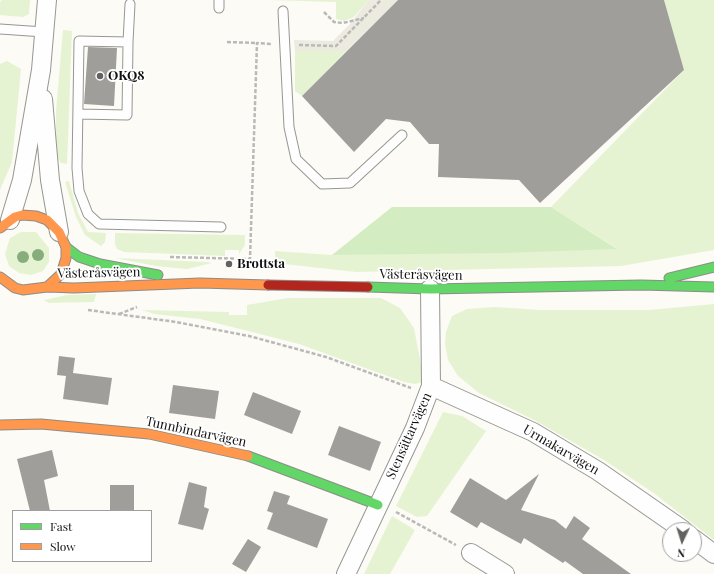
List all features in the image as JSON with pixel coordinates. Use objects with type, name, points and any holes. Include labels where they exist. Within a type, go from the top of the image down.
[{"type":"street","points":[[5,224],[22,180],[41,70],[46,16]]},
{"type":"street","points":[[41,70],[46,147],[66,258],[63,269],[53,283],[47,286]]},
{"type":"street","name":"Västeråsvägen","points":[[5,224],[22,215],[36,216],[47,220],[79,257],[100,264],[200,283]]},
{"type":"street","name":"Västeråsvägen","points":[[641,285],[714,267]]},
{"type":"street","name":"Västeråsvägen","points":[[0,278],[15,288],[23,290],[32,290],[47,286],[74,288],[200,283],[430,289],[641,285],[714,287]]},
{"type":"street","name":"Stensättarvägen","points":[[346,574],[415,428],[431,386],[430,289]]},
{"type":"street","name":"Urmakarvägen","points":[[431,386],[533,432],[598,470],[672,522]]},
{"type":"street","name":"Tunnbindarvägen","points":[[0,425],[42,424],[91,427],[156,436],[245,455],[378,505]]},
{"type":"street","points":[[702,545],[714,554]]},
{"type":"street","points":[[470,553],[505,574]]},
{"type":"lane","points":[[78,114],[127,115],[130,4]]},
{"type":"lane","points":[[282,10],[289,127],[296,160],[322,184],[350,183],[402,135]]},
{"type":"lane","points":[[0,29],[46,16]]},
{"type":"lane","points":[[128,42],[79,41],[77,168],[79,191],[88,214],[99,224],[221,227]]},
{"type":"path","points":[[324,12],[334,22],[344,23],[366,18]]},
{"type":"path","points":[[227,42],[257,43]]},
{"type":"path","points":[[162,257],[250,259]]},
{"type":"path","points":[[83,310],[98,310],[176,322],[249,336],[326,357],[405,387],[417,389],[431,386]]},
{"type":"path","points":[[378,505],[394,511],[470,553]]},
{"type":"green space","points":[[2,0],[30,0],[29,14],[23,17],[0,15],[0,2]]},
{"type":"green space","points":[[268,0],[369,0],[354,17],[344,21],[336,19],[336,2]]},
{"type":"green space","points":[[664,0],[714,0],[714,250],[621,266],[356,272],[275,263],[275,251],[332,255],[616,248],[551,207],[684,70]]},
{"type":"green space","points":[[63,30],[72,31],[67,164],[61,163],[57,157],[56,144],[56,111]]},
{"type":"green space","points":[[295,51],[346,51],[302,96],[295,91]]},
{"type":"green space","points":[[7,61],[21,69],[12,162],[0,190],[0,64]]},
{"type":"green space","points":[[69,181],[78,213],[88,232],[106,233],[105,242],[101,246],[85,235],[76,217],[65,182]]},
{"type":"green space","points":[[392,207],[551,207],[617,249],[505,253],[332,255]]},
{"type":"green space","points":[[21,232],[36,232],[49,248],[49,262],[43,271],[31,275],[19,273],[9,266],[5,254],[10,238]]},
{"type":"green space","points":[[115,233],[245,235],[245,245],[239,254],[239,250],[225,250],[225,256],[124,252],[117,249],[115,244]]},
{"type":"green space","points":[[115,258],[212,263],[187,269],[156,266]]},
{"type":"green space","points":[[96,294],[94,302],[49,303],[44,300],[67,295]]},
{"type":"green space","points":[[288,298],[381,298],[400,308],[414,328],[422,370],[422,382],[415,384],[404,382],[299,344],[200,319],[154,314],[142,310],[229,312],[229,315],[247,315],[247,305]]},
{"type":"green space","points":[[714,304],[714,540],[702,531],[702,522],[691,522],[655,494],[604,460],[536,421],[479,393],[458,376],[448,360],[445,344],[446,332],[452,316],[467,309],[495,307],[540,310],[649,310]]},
{"type":"green space","points":[[443,412],[462,416],[486,431],[427,516],[417,517],[396,506]]},
{"type":"green space","points":[[392,516],[415,530],[390,574],[364,574]]},
{"type":"shaded area","points":[[369,0],[398,0],[346,51],[295,51],[294,40],[333,41],[350,24]]},
{"type":"building","points":[[398,0],[664,0],[684,70],[540,203],[519,180],[438,177],[439,144],[429,144],[410,122],[386,119],[354,152],[302,96]]},
{"type":"building","points":[[88,47],[117,48],[114,106],[84,104]]},
{"type":"building","points":[[59,356],[75,358],[73,373],[112,378],[108,405],[63,399],[66,376],[57,375]]},
{"type":"building","points":[[173,385],[219,391],[215,419],[169,413]]},
{"type":"building","points":[[253,392],[301,411],[292,434],[244,415]]},
{"type":"building","points":[[339,426],[381,442],[370,471],[328,455]]},
{"type":"building","points":[[52,450],[58,476],[44,480],[50,510],[30,510],[17,459]]},
{"type":"building","points":[[539,474],[521,510],[555,520],[566,529],[574,516],[590,528],[582,539],[631,574],[583,574],[565,561],[563,563],[524,538],[521,544],[481,522],[477,528],[450,512],[470,478],[506,500]]},
{"type":"building","points":[[189,482],[207,487],[204,507],[209,509],[203,530],[178,524]]},
{"type":"building","points":[[110,485],[134,485],[134,510],[110,510]]},
{"type":"building","points":[[274,491],[290,496],[287,504],[328,519],[317,548],[267,529],[273,513],[267,511]]},
{"type":"building","points":[[248,539],[261,547],[246,572],[232,564]]},
{"type":"traffic: fast","points":[[66,247],[79,257],[100,264],[158,275]]},
{"type":"traffic: fast","points":[[669,278],[714,267]]},
{"type":"traffic: fast","points":[[368,287],[430,289],[641,285],[714,287]]},
{"type":"traffic: fast","points":[[248,456],[378,505]]},
{"type":"traffic: slow","points":[[0,228],[15,217],[22,215],[36,216],[47,220],[59,232],[66,247],[66,258],[61,274],[47,287],[23,290],[15,288],[0,277]]},
{"type":"traffic: slow","points":[[47,287],[74,288],[200,283],[268,285]]},
{"type":"traffic: slow","points":[[0,425],[41,424],[149,434],[248,456]]},
{"type":"traffic: jam","points":[[268,285],[368,287]]},
{"type":"place","name":"OKQ8","points":[[100,76]]},
{"type":"place","name":"Brottsta","points":[[229,264]]}]
